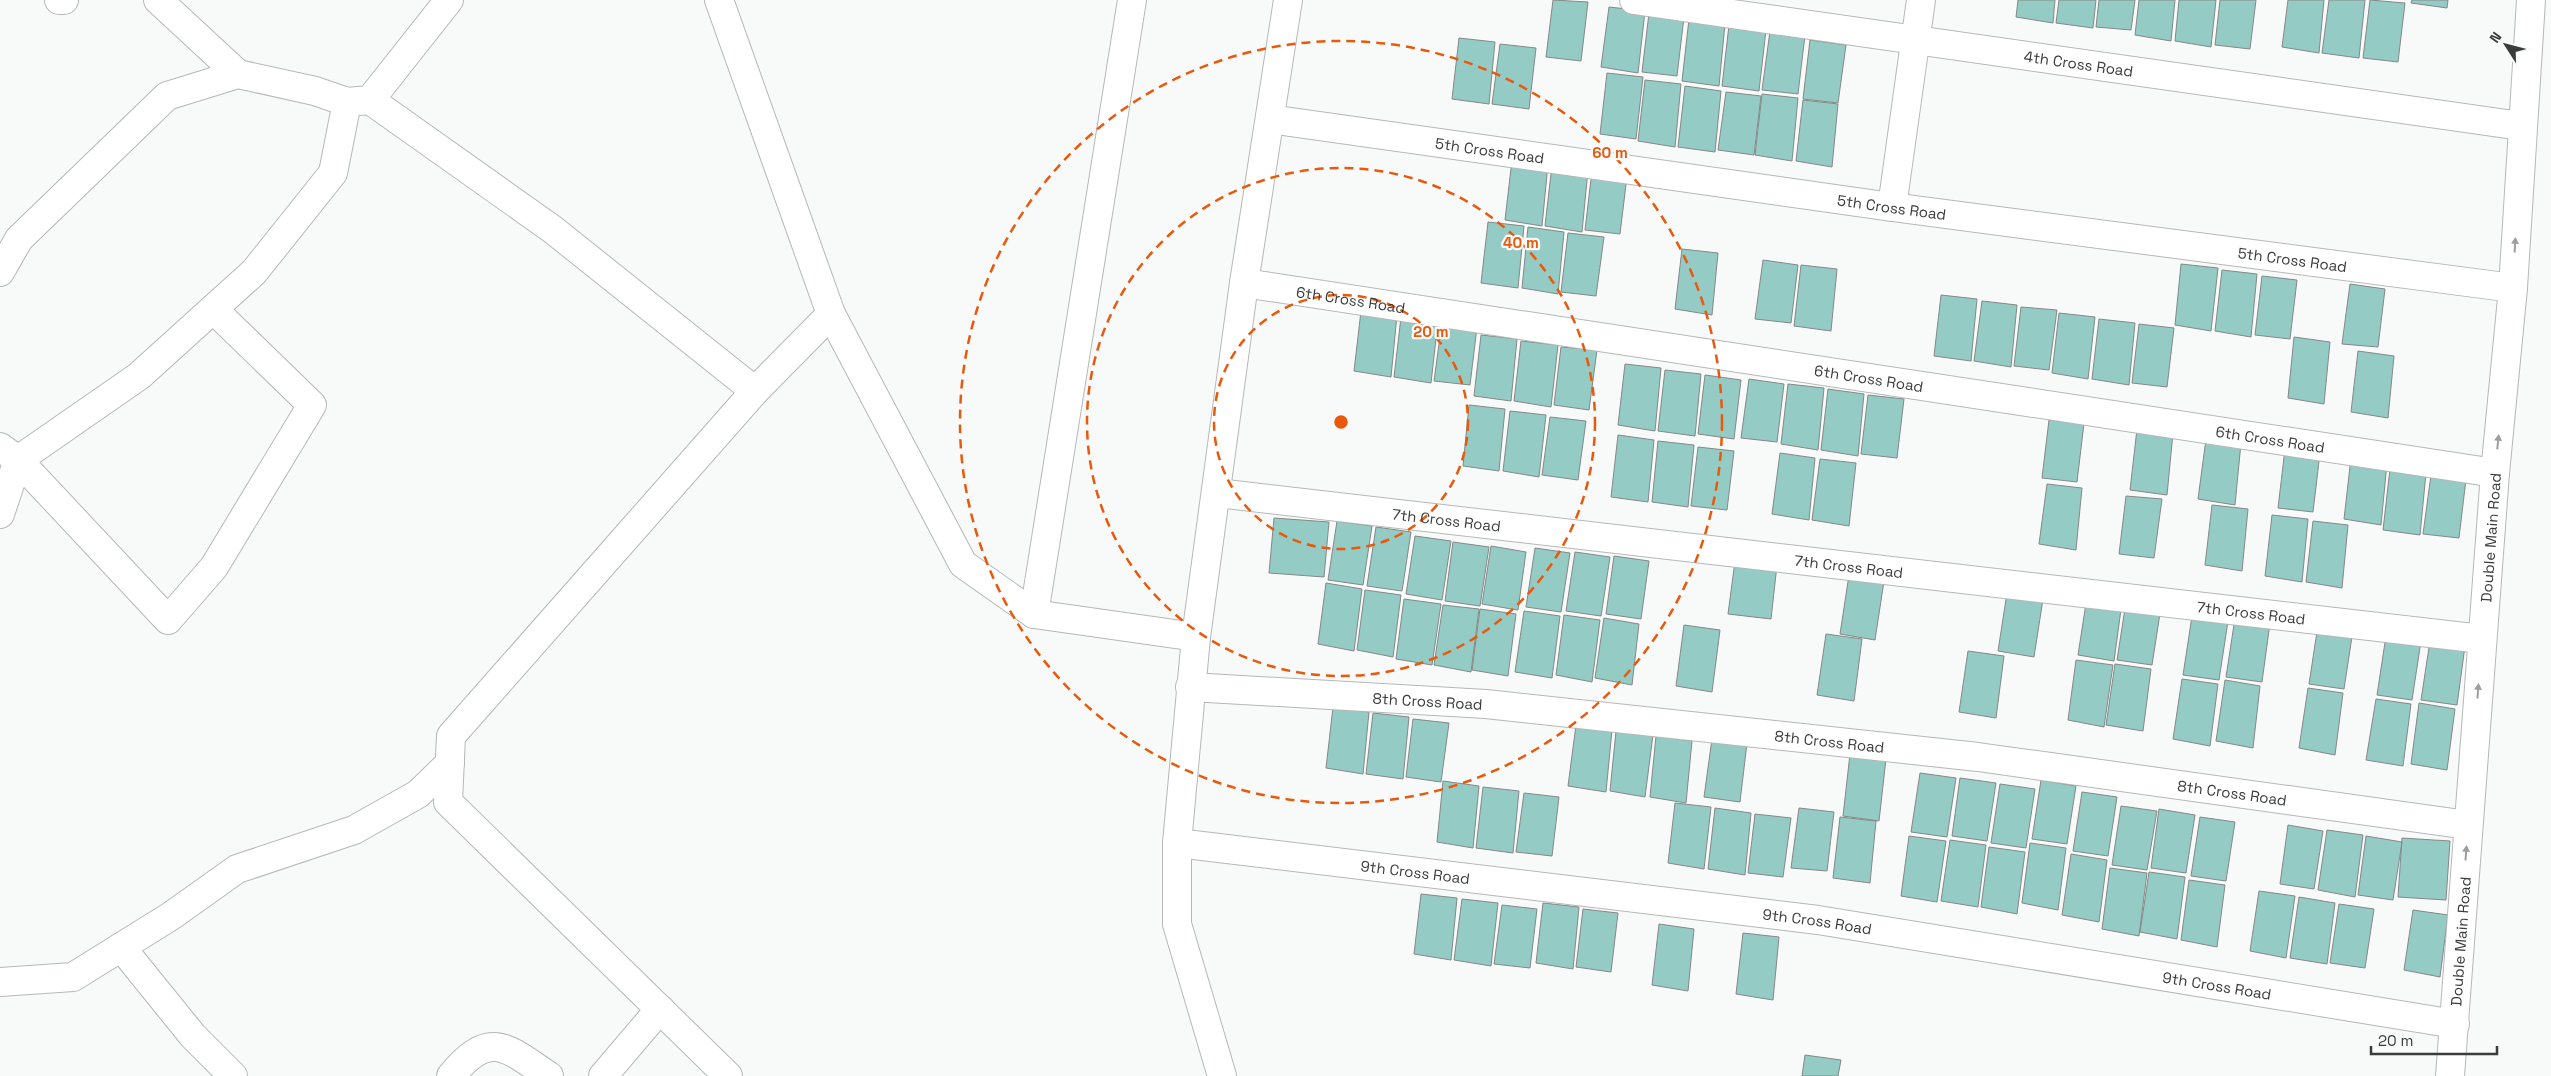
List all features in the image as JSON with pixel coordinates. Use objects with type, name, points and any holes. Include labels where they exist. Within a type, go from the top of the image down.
[{"type":"street","points":[[59,0],[64,0]]},
{"type":"street","points":[[158,0],[238,74]]},
{"type":"street","points":[[9,454],[139,376],[254,272],[333,173],[359,101],[449,0]]},
{"type":"street","points":[[719,0],[831,314],[963,564],[1034,614],[1196,637]]},
{"type":"street","points":[[1034,614],[1132,0]]},
{"type":"street","points":[[1222,1076],[1176,924],[1177,843],[1196,637],[1244,283],[1288,0]]},
{"type":"street","name":"4th Cross Road","points":[[1634,0],[2521,126]]},
{"type":"street","points":[[1892,207],[1921,0]]},
{"type":"street","name":"Double Main Road","points":[[2450,1076],[2495,473],[2513,288],[2521,126],[2531,0]]},
{"type":"street","points":[[0,272],[8,244],[167,96],[238,74],[359,101],[552,229],[755,391]]},
{"type":"street","name":"5th Cross Road","points":[[1270,119],[1892,207],[2513,288]]},
{"type":"street","name":"6th Cross Road","points":[[1244,283],[2495,473]]},
{"type":"street","points":[[9,454],[168,620],[214,567],[312,405],[213,309]]},
{"type":"street","points":[[448,802],[451,736],[755,391],[831,314]]},
{"type":"street","points":[[0,514],[9,454]]},
{"type":"street","name":"7th Cross Road","points":[[1217,493],[2482,639]]},
{"type":"street","name":"8th Cross Road","points":[[1190,687],[1486,704],[1968,756],[2468,825]]},
{"type":"street","points":[[0,982],[73,977],[171,916],[237,869],[354,830],[418,794],[450,763]]},
{"type":"street","points":[[418,794],[448,802],[728,1076]]},
{"type":"street","name":"9th Cross Road","points":[[1177,843],[1818,920],[2454,1024]]},
{"type":"street","points":[[120,948],[193,1036],[233,1076]]},
{"type":"street","points":[[603,1076],[660,1010]]},
{"type":"street","points":[[450,1076],[473,1053],[490,1046],[506,1048],[549,1076]]},
{"type":"building","points":[[1553,0],[1588,2],[1581,61],[1546,57]]},
{"type":"building","points":[[2018,0],[2055,0],[2053,23],[2016,17]]},
{"type":"building","points":[[2059,0],[2096,0],[2093,28],[2056,23]]},
{"type":"building","points":[[2099,0],[2135,0],[2131,30],[2096,27]]},
{"type":"building","points":[[2139,0],[2175,0],[2171,41],[2135,35]]},
{"type":"building","points":[[2179,0],[2216,0],[2211,47],[2175,41]]},
{"type":"building","points":[[2220,0],[2256,0],[2250,49],[2215,45]]},
{"type":"building","points":[[2288,0],[2324,0],[2319,53],[2282,47]]},
{"type":"building","points":[[2329,0],[2365,0],[2359,58],[2322,53]]},
{"type":"building","points":[[2370,0],[2405,3],[2398,62],[2363,58]]},
{"type":"building","points":[[2412,0],[2448,0],[2447,8],[2411,3]]},
{"type":"building","points":[[1609,7],[1645,11],[1638,73],[1601,67]]},
{"type":"building","points":[[1649,13],[1684,17],[1677,76],[1642,72]]},
{"type":"building","points":[[1689,19],[1725,24],[1719,86],[1682,81]]},
{"type":"building","points":[[1729,25],[1766,30],[1759,91],[1722,86]]},
{"type":"building","points":[[1770,31],[1805,35],[1798,94],[1762,90]]},
{"type":"building","points":[[1459,38],[1495,42],[1489,104],[1452,99]]},
{"type":"building","points":[[1810,40],[1846,45],[1838,103],[1803,99]]},
{"type":"building","points":[[1500,44],[1536,48],[1529,109],[1492,104]]},
{"type":"building","points":[[1607,73],[1643,77],[1636,139],[1600,134]]},
{"type":"building","points":[[1645,80],[1681,84],[1675,147],[1638,141]]},
{"type":"building","points":[[1685,86],[1721,91],[1715,152],[1678,147]]},
{"type":"building","points":[[1726,92],[1761,96],[1754,155],[1718,150]]},
{"type":"building","points":[[1762,94],[1798,98],[1792,161],[1755,155]]},
{"type":"building","points":[[1803,100],[1838,104],[1832,167],[1796,161]]},
{"type":"building","points":[[1512,160],[1548,164],[1542,226],[1505,220]]},
{"type":"building","points":[[1552,165],[1588,170],[1582,232],[1545,226]]},
{"type":"building","points":[[1592,171],[1627,176],[1620,234],[1585,230]]},
{"type":"building","points":[[1488,222],[1524,226],[1518,288],[1481,283]]},
{"type":"building","points":[[1528,227],[1564,232],[1558,294],[1522,288]]},
{"type":"building","points":[[1568,233],[1604,237],[1596,296],[1561,292]]},
{"type":"building","points":[[1682,249],[1718,253],[1712,315],[1675,309]]},
{"type":"building","points":[[1763,260],[1798,265],[1791,323],[1755,319]]},
{"type":"building","points":[[2181,264],[2218,268],[2211,331],[2175,325]]},
{"type":"building","points":[[1801,265],[1837,269],[1831,331],[1794,326]]},
{"type":"building","points":[[2222,270],[2257,274],[2251,337],[2215,331]]},
{"type":"building","points":[[2262,276],[2297,280],[2290,339],[2255,335]]},
{"type":"building","points":[[2350,284],[2385,289],[2378,347],[2342,344]]},
{"type":"building","points":[[1941,295],[1977,299],[1971,361],[1934,356]]},
{"type":"building","points":[[1982,301],[2017,305],[2011,367],[1974,361]]},
{"type":"building","points":[[2021,307],[2057,310],[2049,370],[2014,366]]},
{"type":"building","points":[[1361,311],[1397,315],[1391,377],[1354,371]]},
{"type":"building","points":[[2059,313],[2095,317],[2088,379],[2052,373]]},
{"type":"building","points":[[1401,317],[1438,321],[1431,383],[1394,377]]},
{"type":"building","points":[[2099,319],[2135,323],[2129,385],[2092,379]]},
{"type":"building","points":[[1442,322],[1477,327],[1470,385],[1434,381]]},
{"type":"building","points":[[2139,324],[2174,328],[2167,387],[2132,383]]},
{"type":"building","points":[[1481,335],[1517,339],[1511,401],[1474,396]]},
{"type":"building","points":[[2294,337],[2330,342],[2324,404],[2288,398]]},
{"type":"building","points":[[1521,341],[1558,345],[1551,407],[1514,401]]},
{"type":"building","points":[[1561,347],[1597,350],[1589,410],[1554,405]]},
{"type":"building","points":[[2358,351],[2394,356],[2388,418],[2351,412]]},
{"type":"building","points":[[1625,364],[1661,368],[1655,431],[1618,425]]},
{"type":"building","points":[[1665,370],[1701,374],[1695,436],[1658,431]]},
{"type":"building","points":[[1705,375],[1741,380],[1734,439],[1698,434]]},
{"type":"building","points":[[1749,379],[1784,384],[1777,442],[1741,438]]},
{"type":"building","points":[[1788,384],[1824,388],[1818,450],[1781,444]]},
{"type":"building","points":[[1828,389],[1864,394],[1858,456],[1821,450]]},
{"type":"building","points":[[1868,395],[1904,399],[1897,458],[1861,454]]},
{"type":"building","points":[[1469,405],[1505,409],[1499,471],[1463,466]]},
{"type":"building","points":[[1510,411],[1546,415],[1539,477],[1503,471]]},
{"type":"building","points":[[1550,417],[1586,421],[1578,480],[1542,475]]},
{"type":"building","points":[[2049,420],[2084,423],[2077,482],[2042,478]]},
{"type":"building","points":[[2137,429],[2173,433],[2167,495],[2130,490]]},
{"type":"building","points":[[1618,435],[1654,440],[1648,502],[1611,497]]},
{"type":"building","points":[[2206,439],[2241,443],[2235,505],[2198,499]]},
{"type":"building","points":[[1658,441],[1694,445],[1688,507],[1652,502]]},
{"type":"building","points":[[1698,447],[1734,451],[1727,510],[1691,506]]},
{"type":"building","points":[[2285,449],[2320,453],[2313,512],[2278,508]]},
{"type":"building","points":[[1780,453],[1815,458],[1809,520],[1772,514]]},
{"type":"building","points":[[2351,458],[2387,463],[2381,525],[2344,519]]},
{"type":"building","points":[[1820,459],[1856,463],[1849,526],[1812,520]]},
{"type":"building","points":[[2390,469],[2426,473],[2420,535],[2383,530]]},
{"type":"building","points":[[2431,475],[2466,479],[2459,538],[2423,534]]},
{"type":"building","points":[[2047,484],[2082,488],[2076,550],[2039,544]]},
{"type":"building","points":[[2126,496],[2162,499],[2154,558],[2119,554]]},
{"type":"building","points":[[2212,505],[2248,509],[2242,571],[2205,565]]},
{"type":"building","points":[[2272,515],[2308,519],[2302,582],[2265,576]]},
{"type":"building","points":[[1274,518],[1329,522],[1324,577],[1269,573]]},
{"type":"building","points":[[1337,521],[1372,526],[1363,585],[1328,580]]},
{"type":"building","points":[[2313,521],[2348,525],[2342,588],[2306,582]]},
{"type":"building","points":[[1376,527],[1411,532],[1402,591],[1367,586]]},
{"type":"building","points":[[1415,536],[1451,541],[1442,600],[1406,594]]},
{"type":"building","points":[[1453,542],[1489,547],[1480,606],[1445,601]]},
{"type":"building","points":[[1491,546],[1526,552],[1518,610],[1482,604]]},
{"type":"building","points":[[1535,548],[1570,553],[1561,612],[1526,607]]},
{"type":"building","points":[[1575,552],[1610,557],[1601,616],[1566,611]]},
{"type":"building","points":[[1614,556],[1649,561],[1641,619],[1606,614]]},
{"type":"building","points":[[1735,561],[1777,565],[1771,619],[1728,614]]},
{"type":"building","points":[[1849,575],[1884,581],[1875,640],[1840,634]]},
{"type":"building","points":[[1326,583],[1362,589],[1354,651],[1318,644]]},
{"type":"building","points":[[1365,590],[1401,595],[1393,657],[1357,650]]},
{"type":"building","points":[[2007,593],[2043,599],[2034,657],[1998,651]]},
{"type":"building","points":[[2087,597],[2122,602],[2114,661],[2078,655]]},
{"type":"building","points":[[1404,599],[1441,604],[1432,665],[1396,659]]},
{"type":"building","points":[[2126,602],[2161,607],[2152,665],[2117,660]]},
{"type":"building","points":[[1443,605],[1479,609],[1471,672],[1434,665]]},
{"type":"building","points":[[1480,609],[1516,614],[1508,676],[1472,670]]},
{"type":"building","points":[[1524,611],[1560,616],[1552,678],[1515,672]]},
{"type":"building","points":[[1564,615],[1600,620],[1592,682],[1556,675]]},
{"type":"building","points":[[2192,616],[2228,621],[2219,680],[2183,675]]},
{"type":"building","points":[[1604,618],[1639,624],[1632,685],[1595,678]]},
{"type":"building","points":[[2235,618],[2270,623],[2262,682],[2226,677]]},
{"type":"building","points":[[1684,625],[1720,630],[1712,692],[1676,686]]},
{"type":"building","points":[[2318,625],[2353,630],[2344,689],[2309,684]]},
{"type":"building","points":[[1826,634],[1862,639],[1854,701],[1817,695]]},
{"type":"building","points":[[2386,636],[2421,641],[2412,700],[2377,695]]},
{"type":"building","points":[[2430,641],[2465,646],[2457,705],[2421,700]]},
{"type":"building","points":[[1968,651],[2004,656],[1996,718],[1959,712]]},
{"type":"building","points":[[2076,660],[2113,665],[2104,727],[2068,720]]},
{"type":"building","points":[[2115,664],[2151,669],[2143,731],[2106,725]]},
{"type":"building","points":[[2182,679],[2218,684],[2210,746],[2173,739]]},
{"type":"building","points":[[2225,680],[2260,686],[2253,748],[2216,741]]},
{"type":"building","points":[[2308,688],[2343,693],[2335,755],[2299,748]]},
{"type":"building","points":[[2376,699],[2411,704],[2403,766],[2366,760]]},
{"type":"building","points":[[2419,703],[2455,709],[2447,770],[2411,764]]},
{"type":"building","points":[[1333,707],[1369,712],[1363,774],[1326,768]]},
{"type":"building","points":[[1373,713],[1409,717],[1403,779],[1366,774]]},
{"type":"building","points":[[1413,719],[1449,723],[1441,782],[1406,777]]},
{"type":"building","points":[[1576,725],[1612,730],[1606,792],[1568,786]]},
{"type":"building","points":[[1616,731],[1653,735],[1645,797],[1610,791]]},
{"type":"building","points":[[1656,736],[1692,741],[1686,803],[1650,797]]},
{"type":"building","points":[[1712,739],[1747,743],[1740,802],[1704,797]]},
{"type":"building","points":[[1850,754],[1886,759],[1879,821],[1843,816]]},
{"type":"building","points":[[1920,773],[1956,778],[1947,837],[1911,832]]},
{"type":"building","points":[[1960,778],[1996,783],[1987,841],[1952,836]]},
{"type":"building","points":[[2041,780],[2076,786],[2067,844],[2032,839]]},
{"type":"building","points":[[1443,781],[1479,786],[1473,848],[1437,842]]},
{"type":"building","points":[[2000,784],[2035,789],[2026,848],[1991,843]]},
{"type":"building","points":[[1483,787],[1519,791],[1513,853],[1476,848]]},
{"type":"building","points":[[2082,792],[2117,797],[2108,856],[2073,851]]},
{"type":"building","points":[[1524,793],[1559,797],[1552,856],[1516,852]]},
{"type":"building","points":[[1675,803],[1711,807],[1704,869],[1668,863]]},
{"type":"building","points":[[2121,806],[2157,811],[2147,870],[2112,865]]},
{"type":"building","points":[[1715,808],[1751,813],[1745,875],[1708,869]]},
{"type":"building","points":[[1799,808],[1834,812],[1827,871],[1791,868]]},
{"type":"building","points":[[2159,809],[2195,815],[2186,873],[2151,868]]},
{"type":"building","points":[[1755,814],[1791,818],[1783,877],[1748,873]]},
{"type":"building","points":[[1840,817],[1876,821],[1870,883],[1833,878]]},
{"type":"building","points":[[2200,817],[2235,822],[2226,881],[2191,876]]},
{"type":"building","points":[[2288,825],[2323,831],[2314,889],[2280,884]]},
{"type":"building","points":[[2327,830],[2363,835],[2355,897],[2318,890]]},
{"type":"building","points":[[1909,836],[1946,841],[1937,902],[1901,896]]},
{"type":"building","points":[[2366,836],[2402,842],[2393,900],[2358,895]]},
{"type":"building","points":[[2402,838],[2450,841],[2446,900],[2398,897]]},
{"type":"building","points":[[1950,840],[1986,845],[1978,907],[1941,901]]},
{"type":"building","points":[[2030,843],[2066,848],[2058,910],[2022,903]]},
{"type":"building","points":[[1989,847],[2025,852],[2017,914],[1981,907]]},
{"type":"building","points":[[2071,854],[2107,860],[2099,922],[2062,915]]},
{"type":"building","points":[[2110,868],[2147,873],[2139,936],[2102,929]]},
{"type":"building","points":[[2149,872],[2185,877],[2177,939],[2140,932]]},
{"type":"building","points":[[2189,880],[2225,885],[2217,947],[2181,940]]},
{"type":"building","points":[[2259,891],[2295,896],[2286,958],[2250,951]]},
{"type":"building","points":[[1421,894],[1457,898],[1451,960],[1414,954]]},
{"type":"building","points":[[2299,897],[2335,903],[2327,964],[2290,958]]},
{"type":"building","points":[[1462,899],[1498,903],[1491,966],[1454,960]]},
{"type":"building","points":[[1543,903],[1579,907],[1573,969],[1536,963]]},
{"type":"building","points":[[2339,904],[2374,909],[2365,968],[2330,963]]},
{"type":"building","points":[[1502,905],[1537,909],[1530,968],[1494,964]]},
{"type":"building","points":[[1583,909],[1618,913],[1611,972],[1576,967]]},
{"type":"building","points":[[2413,910],[2448,915],[2440,977],[2404,970]]},
{"type":"building","points":[[1659,924],[1694,929],[1688,991],[1652,985]]},
{"type":"building","points":[[1743,933],[1779,937],[1773,1000],[1736,994]]},
{"type":"building","points":[[1805,1055],[1841,1060],[1838,1076],[1802,1076]]}]
